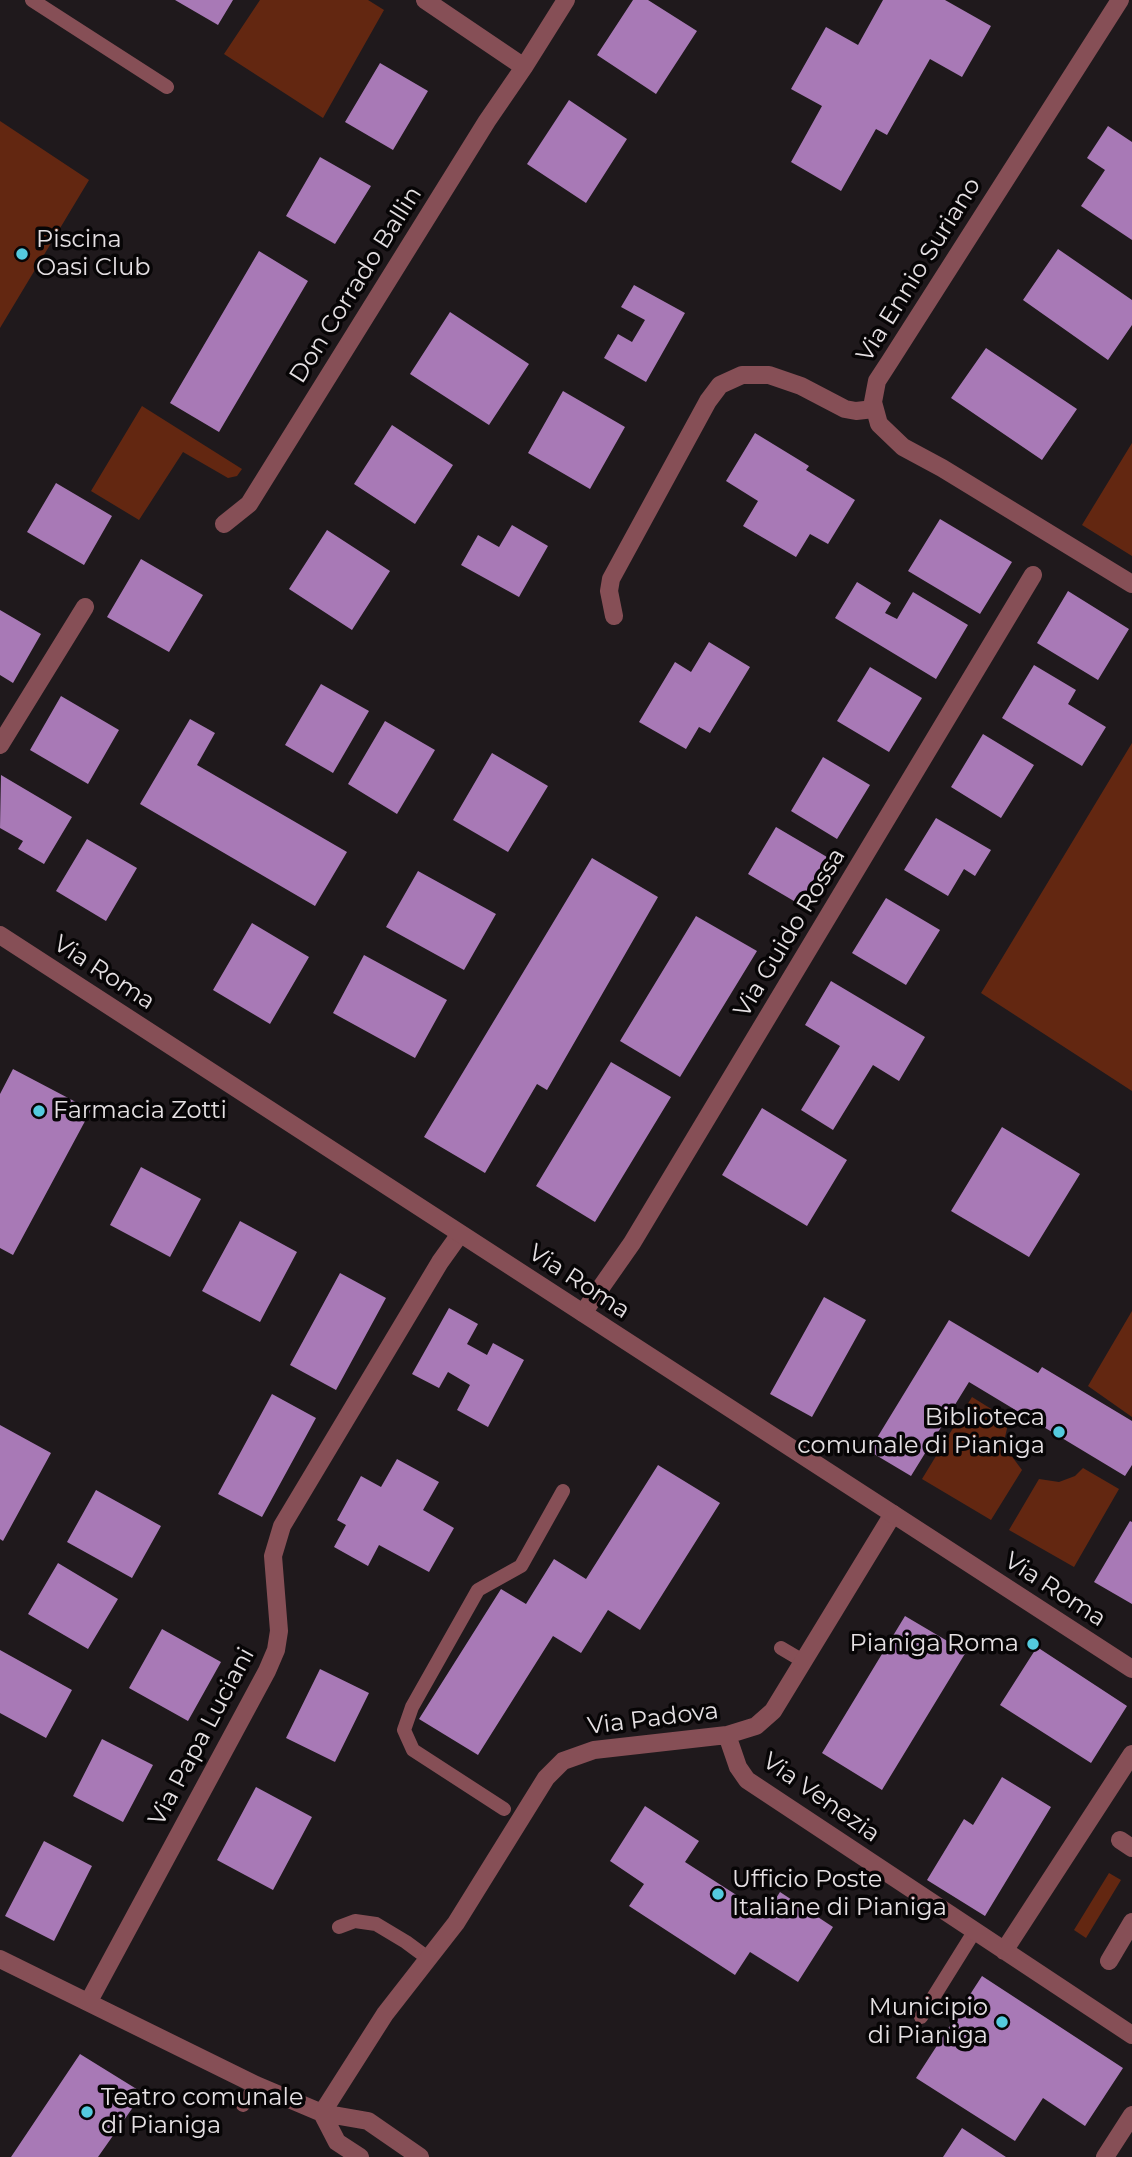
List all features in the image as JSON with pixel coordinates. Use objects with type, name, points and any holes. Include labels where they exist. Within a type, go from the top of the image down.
[{"type":"street","points":[[425,0],[524,67]]},
{"type":"street","name":"Don Corrado Ballin","points":[[224,524],[253,498],[487,121],[566,0]]},
{"type":"street","name":"Via Ennio Suriano","points":[[874,409],[877,381],[1120,0]]},
{"type":"street","points":[[614,616],[609,591],[611,579],[708,401],[720,385],[741,375],[769,375],[801,386],[845,409],[874,409],[879,424],[903,447],[1132,584]]},
{"type":"street","name":"Via Guido Rossa","points":[[583,1313],[632,1243],[1033,575]]},
{"type":"street","points":[[0,745],[85,607]]},
{"type":"street","name":"Via Roma","points":[[0,935],[1132,1669]]},
{"type":"street","name":"Via Papa Luciani","points":[[89,2001],[276,1650],[279,1631],[273,1556],[282,1526],[433,1273],[460,1234]]},
{"type":"street","name":"Via Padova","points":[[323,2113],[385,2014],[456,1923],[546,1778],[563,1761],[594,1749],[727,1735],[756,1726],[773,1711],[893,1514]]},
{"type":"street","name":"Via Venezia","points":[[727,1735],[737,1767],[747,1780],[1132,2035]]},
{"type":"street","points":[[1004,1951],[1132,1754]]},
{"type":"street","points":[[1109,1961],[1132,1923]]},
{"type":"street","points":[[0,1959],[256,2085],[323,2113],[368,2121],[420,2157]]},
{"type":"street","points":[[323,2113],[337,2141],[360,2157]]},
{"type":"street","points":[[1105,2157],[1132,2115]]},
{"type":"lane","points":[[32,0],[167,88]]},
{"type":"lane","points":[[504,1808],[413,1750],[404,1730],[412,1707],[478,1590],[521,1566],[563,1491]]},
{"type":"lane","points":[[781,1648],[803,1661]]},
{"type":"lane","points":[[339,1927],[355,1921],[376,1924],[429,1959]]},
{"type":"lane","points":[[921,2017],[974,1932]]},
{"type":"lane","points":[[243,2105],[256,2085]]},
{"type":"shaded area","points":[[260,0],[368,0],[384,10],[323,118],[224,54]]},
{"type":"shaded area","name":"Piscina Oasi Club","points":[[0,121],[89,180],[0,328]]},
{"type":"shaded area","points":[[142,406],[242,469],[237,476],[228,478],[183,452],[139,520],[91,491]]},
{"type":"shaded area","points":[[1132,443],[1132,556],[1082,525]]},
{"type":"shaded area","points":[[1132,743],[1132,1091],[981,993]]},
{"type":"shaded area","points":[[1132,1311],[1132,1417],[1088,1386]]},
{"type":"shaded area","points":[[972,1397],[1009,1420],[1005,1437],[1007,1450],[1022,1470],[991,1520],[922,1479]]},
{"type":"shaded area","points":[[1083,1468],[1119,1489],[1074,1567],[1009,1530],[1039,1479],[1059,1482],[1075,1476]]},
{"type":"shaded area","points":[[1109,1873],[1121,1880],[1086,1938],[1074,1930]]},
{"type":"building","points":[[175,0],[233,0],[218,25]]},
{"type":"building","points":[[633,0],[648,0],[697,31],[656,94],[597,55]]},
{"type":"building","points":[[883,0],[945,0],[991,26],[962,77],[930,59],[887,135],[876,129],[841,191],[791,162],[822,106],[791,89],[826,27],[858,45]]},
{"type":"building","points":[[380,63],[428,91],[393,150],[345,122]]},
{"type":"building","points":[[569,100],[627,139],[586,203],[527,164]]},
{"type":"building","points":[[1108,126],[1132,142],[1132,240],[1081,206],[1105,170],[1087,158]]},
{"type":"building","points":[[320,157],[371,186],[335,244],[286,216]]},
{"type":"building","points":[[1058,249],[1132,300],[1132,325],[1108,360],[1023,300]]},
{"type":"building","points":[[259,251],[308,281],[219,432],[170,403]]},
{"type":"building","points":[[634,285],[685,313],[646,382],[604,358],[618,334],[632,342],[645,320],[621,307]]},
{"type":"building","points":[[450,312],[529,364],[489,425],[410,374]]},
{"type":"building","points":[[986,348],[1077,409],[1042,460],[951,398]]},
{"type":"building","points":[[563,391],[625,427],[590,489],[528,453]]},
{"type":"building","points":[[392,425],[453,465],[415,524],[354,484]]},
{"type":"building","points":[[755,433],[809,466],[806,470],[855,500],[828,544],[810,534],[796,557],[743,526],[758,501],[726,481]]},
{"type":"building","points":[[56,483],[112,516],[84,565],[27,532]]},
{"type":"building","points":[[940,519],[1012,562],[980,614],[908,571]]},
{"type":"building","points":[[512,525],[548,546],[519,597],[461,565],[478,535],[499,547]]},
{"type":"building","points":[[327,530],[390,571],[352,630],[289,589]]},
{"type":"building","points":[[141,559],[203,595],[169,652],[107,617]]},
{"type":"building","points":[[857,582],[891,603],[885,613],[897,619],[913,592],[968,625],[936,679],[835,618]]},
{"type":"building","points":[[1068,591],[1129,629],[1098,680],[1037,643]]},
{"type":"building","points":[[0,610],[41,634],[13,683],[0,675]]},
{"type":"building","points":[[709,642],[750,667],[710,733],[699,727],[686,749],[639,722],[675,662],[691,672]]},
{"type":"building","points":[[1034,665],[1076,690],[1068,704],[1106,727],[1082,766],[1002,718]]},
{"type":"building","points":[[870,667],[922,698],[889,752],[837,721]]},
{"type":"building","points":[[321,684],[369,711],[333,773],[285,745]]},
{"type":"building","points":[[61,696],[119,730],[88,784],[30,750]]},
{"type":"building","points":[[190,719],[215,733],[197,765],[347,852],[315,906],[140,804]]},
{"type":"building","points":[[385,721],[435,750],[397,814],[348,784]]},
{"type":"building","points":[[983,734],[1034,765],[1001,818],[951,787]]},
{"type":"building","points":[[492,753],[548,786],[508,852],[453,820]]},
{"type":"building","points":[[823,757],[870,785],[837,839],[791,811]]},
{"type":"building","points":[[1,775],[72,817],[44,864],[18,849],[23,841],[0,828]]},
{"type":"building","points":[[936,818],[991,850],[975,876],[964,869],[948,896],[904,870]]},
{"type":"building","points":[[776,827],[827,857],[799,904],[748,874]]},
{"type":"building","points":[[87,839],[137,868],[106,921],[56,891]]},
{"type":"building","points":[[592,858],[658,897],[547,1090],[537,1084],[485,1173],[424,1137]]},
{"type":"building","points":[[418,871],[496,914],[464,970],[386,927]]},
{"type":"building","points":[[886,898],[940,930],[906,985],[852,953]]},
{"type":"building","points":[[696,916],[757,951],[680,1077],[620,1041]]},
{"type":"building","points":[[252,923],[309,957],[270,1024],[213,990]]},
{"type":"building","points":[[364,955],[447,1000],[415,1058],[333,1013]]},
{"type":"building","points":[[831,981],[925,1037],[899,1081],[873,1065],[833,1130],[801,1110],[840,1046],[805,1025]]},
{"type":"building","points":[[611,1062],[671,1097],[595,1222],[536,1186]]},
{"type":"building","points":[[13,1069],[91,1110],[13,1255],[0,1248],[0,1094]]},
{"type":"building","points":[[762,1108],[847,1160],[807,1226],[722,1175]]},
{"type":"building","points":[[1002,1127],[1080,1174],[1029,1257],[951,1211]]},
{"type":"building","points":[[141,1167],[201,1199],[170,1257],[110,1225]]},
{"type":"building","points":[[240,1221],[297,1252],[260,1322],[202,1291]]},
{"type":"building","points":[[340,1273],[386,1298],[336,1390],[290,1365]]},
{"type":"building","points":[[824,1297],[866,1320],[812,1417],[770,1394]]},
{"type":"building","points":[[449,1308],[478,1324],[467,1344],[487,1355],[493,1343],[524,1360],[488,1427],[457,1410],[470,1385],[448,1372],[439,1388],[412,1374]]},
{"type":"building","points":[[949,1320],[1038,1373],[1042,1367],[1132,1421],[1132,1465],[1125,1476],[969,1382],[911,1476],[869,1451]]},
{"type":"building","points":[[272,1394],[316,1418],[262,1517],[218,1494]]},
{"type":"building","points":[[0,1425],[51,1453],[3,1541],[0,1539]]},
{"type":"building","points":[[397,1459],[439,1482],[423,1510],[454,1528],[429,1572],[379,1545],[368,1566],[334,1547],[346,1525],[337,1520],[361,1476],[381,1487]]},
{"type":"building","points":[[658,1465],[720,1503],[640,1630],[608,1610],[581,1653],[553,1636],[478,1755],[419,1719],[501,1589],[526,1604],[554,1559],[586,1579]]},
{"type":"building","points":[[96,1490],[161,1526],[132,1578],[67,1542]]},
{"type":"building","points":[[1130,1521],[1132,1522],[1132,1604],[1094,1582]]},
{"type":"building","points":[[58,1563],[118,1599],[88,1649],[28,1614]]},
{"type":"building","points":[[905,1616],[966,1652],[882,1790],[822,1753]]},
{"type":"building","points":[[162,1629],[221,1662],[188,1721],[129,1688]]},
{"type":"building","points":[[1037,1647],[1127,1706],[1091,1763],[1000,1705]]},
{"type":"building","points":[[0,1650],[72,1690],[46,1738],[0,1713]]},
{"type":"building","points":[[320,1669],[369,1693],[335,1762],[286,1738]]},
{"type":"building","points":[[102,1739],[153,1765],[123,1822],[73,1796]]},
{"type":"building","points":[[1002,1777],[1051,1807],[985,1916],[927,1880],[964,1819],[973,1825]]},
{"type":"building","points":[[256,1787],[312,1817],[273,1890],[217,1860]]},
{"type":"building","points":[[645,1806],[699,1841],[685,1862],[766,1914],[780,1892],[833,1927],[798,1982],[750,1952],[735,1975],[629,1906],[644,1884],[610,1861]]},
{"type":"building","points":[[44,1841],[92,1866],[54,1941],[5,1916]]},
{"type":"building","name":"Municipio di Pianiga","points":[[982,1976],[1123,2068],[1085,2126],[1043,2098],[1015,2141],[916,2078]]},
{"type":"building","points":[[80,2054],[143,2093],[98,2157],[11,2157]]},
{"type":"building","points":[[962,2128],[1006,2157],[943,2157]]},
{"type":"place","name":"Piscina Oasi Club","points":[[22,254]]},
{"type":"place","name":"Farmacia Zotti","points":[[39,1111]]},
{"type":"place","name":"Biblioteca comunale di Pianiga","points":[[1059,1432]]},
{"type":"place","name":"Pianiga Roma","points":[[1033,1644]]},
{"type":"place","name":"Ufficio Poste Italiane di Pianiga","points":[[718,1894]]},
{"type":"place","name":"Municipio di Pianiga","points":[[1002,2022]]},
{"type":"place","name":"Teatro comunale di Pianiga","points":[[87,2112]]}]
